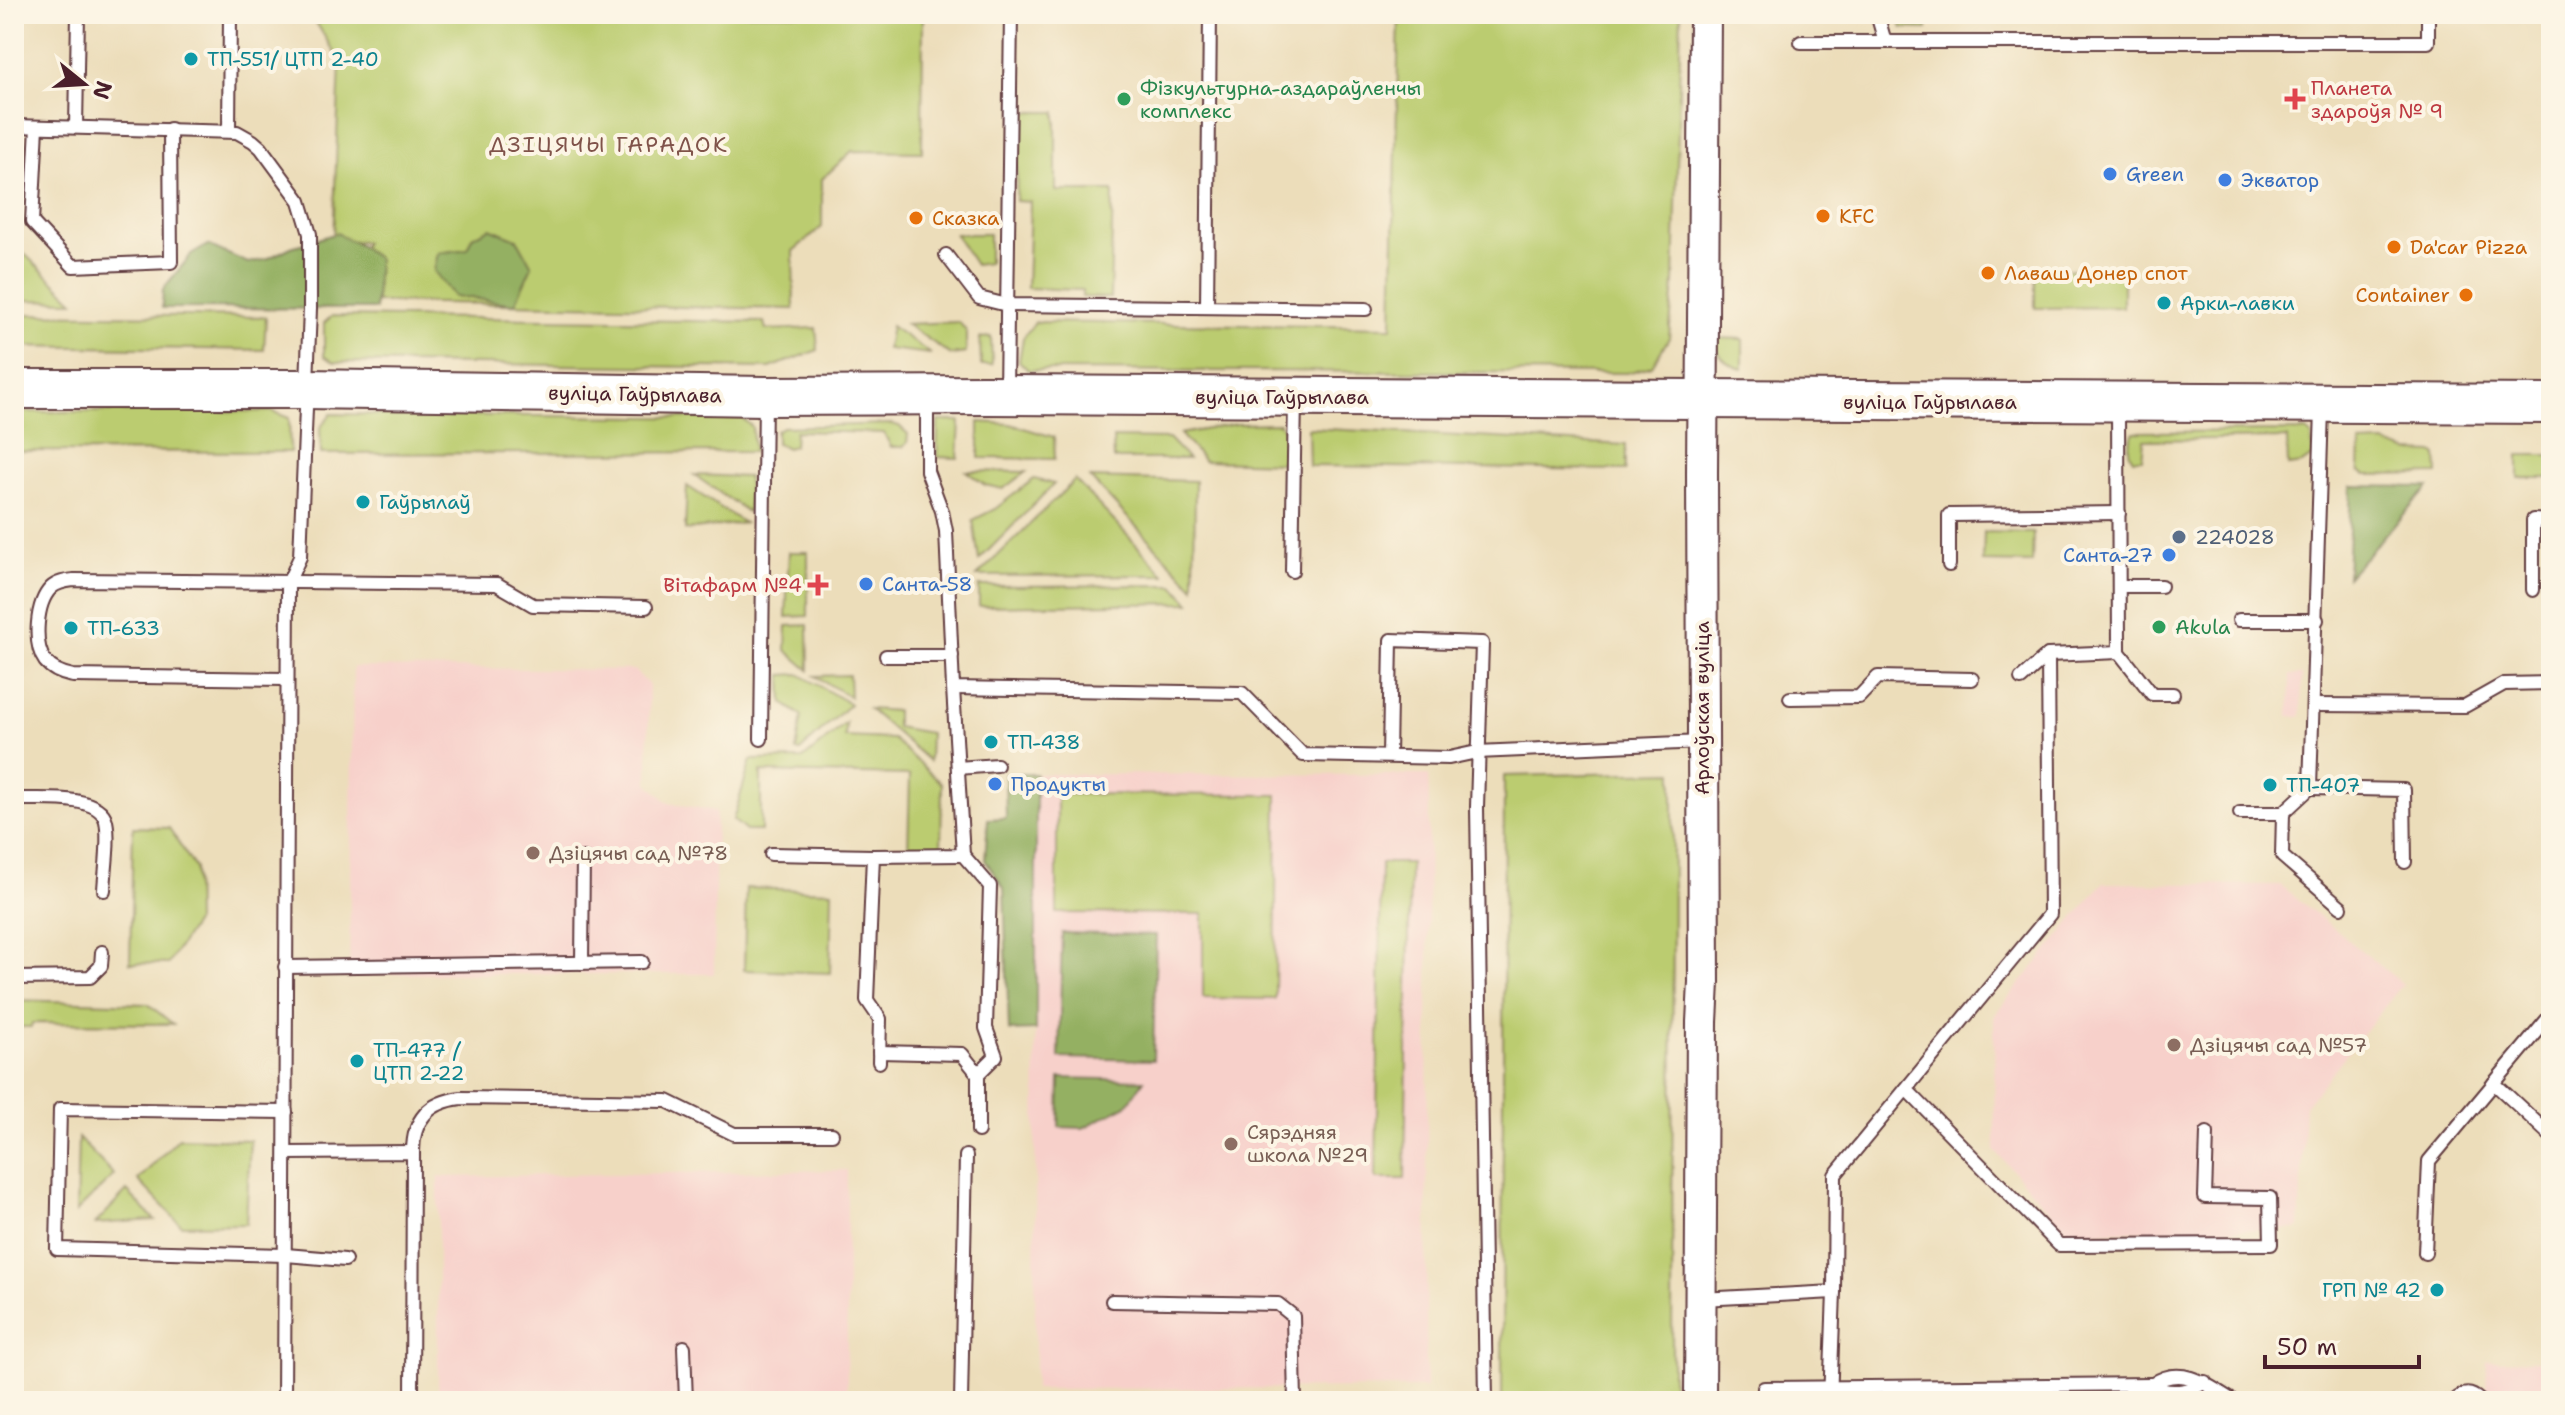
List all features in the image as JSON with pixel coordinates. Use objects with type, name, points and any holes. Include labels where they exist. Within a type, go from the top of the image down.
[{"type":"main road","name":"вуліца Гаўрылава","points":[[14,389],[306,389],[765,396],[2551,404]]},
{"type":"street","name":"Арлоўская вуліца","points":[[1700,1401],[1701,1037],[1704,982],[1702,400],[1705,14]]},
{"type":"lane","points":[[76,127],[78,14]]},
{"type":"lane","points":[[229,130],[230,14]]},
{"type":"lane","points":[[1006,395],[1011,14]]},
{"type":"lane","points":[[1207,307],[1210,14]]},
{"type":"lane","points":[[1877,14],[1885,42]]},
{"type":"lane","points":[[1801,42],[2428,42],[2428,14]]},
{"type":"lane","points":[[14,126],[229,130],[245,135],[261,148],[300,201],[308,222],[311,247],[310,309],[300,557],[288,583],[286,679],[284,1401]]},
{"type":"lane","points":[[37,127],[32,222],[73,266],[171,262],[170,129]]},
{"type":"lane","points":[[946,255],[979,298],[1007,305],[1366,309]]},
{"type":"lane","points":[[761,739],[765,396]]},
{"type":"lane","points":[[927,396],[927,471],[946,531],[963,855],[990,886],[986,1028],[996,1056],[978,1074]]},
{"type":"lane","points":[[1292,571],[1295,397]]},
{"type":"lane","points":[[2118,403],[2119,652],[2152,694],[2173,694]]},
{"type":"lane","points":[[2310,788],[2322,403]]},
{"type":"lane","points":[[1949,565],[1949,515],[2119,513]]},
{"type":"lane","points":[[2533,590],[2533,520],[2551,521]]},
{"type":"lane","points":[[286,679],[62,674],[52,668],[41,652],[40,613],[44,597],[50,589],[65,581],[497,584],[533,605],[646,607]]},
{"type":"lane","points":[[2119,586],[2161,586]]},
{"type":"lane","points":[[2239,620],[2317,620]]},
{"type":"lane","points":[[1389,756],[1391,640],[1482,643],[1477,752],[1486,1401]]},
{"type":"lane","points":[[2021,679],[2048,655],[2119,652]]},
{"type":"lane","points":[[1830,1401],[1835,1175],[2050,914],[2048,655]]},
{"type":"lane","points":[[886,656],[952,656]]},
{"type":"lane","points":[[1790,698],[1859,697],[1878,677],[1972,679]]},
{"type":"lane","points":[[2314,705],[2465,706],[2504,684],[2551,683]]},
{"type":"lane","points":[[953,688],[1242,693],[1303,755],[1449,758],[1477,752],[1702,742]]},
{"type":"lane","points":[[958,768],[997,765]]},
{"type":"lane","points":[[2240,813],[2283,813],[2310,788],[2404,790],[2405,862]]},
{"type":"lane","points":[[14,799],[81,801],[98,808],[106,821],[104,890]]},
{"type":"lane","points":[[2283,813],[2282,856],[2341,907]]},
{"type":"lane","points":[[771,854],[963,855]]},
{"type":"lane","points":[[873,856],[867,1000],[880,1019],[879,1057],[962,1054],[978,1074],[978,1131]]},
{"type":"lane","points":[[582,963],[583,858]]},
{"type":"lane","points":[[14,978],[90,977],[101,966],[102,952]]},
{"type":"lane","points":[[285,967],[642,962]]},
{"type":"lane","points":[[2425,1253],[2429,1161],[2551,1015]]},
{"type":"lane","points":[[2494,1083],[2551,1136]]},
{"type":"lane","points":[[1906,1089],[2059,1245],[2271,1244],[2270,1198],[2205,1197],[2207,1133]]},
{"type":"lane","points":[[412,1401],[413,1152],[416,1129],[423,1115],[434,1105],[461,1098],[667,1101],[734,1134],[832,1134]]},
{"type":"lane","points":[[286,1112],[60,1109],[57,1249],[286,1255],[345,1260]]},
{"type":"lane","points":[[286,1153],[413,1152]]},
{"type":"lane","points":[[961,1401],[966,1156]]},
{"type":"lane","points":[[1701,1299],[1834,1292]]},
{"type":"lane","points":[[1112,1301],[1278,1304],[1293,1316],[1295,1401]]},
{"type":"lane","points":[[684,1347],[686,1401]]},
{"type":"lane","points":[[1763,1401],[1764,1388],[2153,1384],[2171,1376],[2205,1382],[2233,1401]]},
{"type":"lane","points":[[2455,1401],[2460,1395],[2468,1394],[2480,1401]]},
{"type":"shaded area","name":"Дзіцячы сад №78","points":[[353,667],[634,670],[649,685],[648,783],[669,803],[716,811],[714,974],[349,974]]},
{"type":"shaded area","points":[[2290,675],[2302,675],[2301,717],[2289,716]]},
{"type":"shaded area","name":"Сярэдняя школа №29","points":[[1036,774],[1429,775],[1426,1388],[1035,1389]]},
{"type":"shaded area","name":"Дзіцячы сад №57","points":[[2103,883],[2280,885],[2403,984],[2305,1106],[2299,1229],[2069,1232],[1995,1151],[1994,1015]]},
{"type":"shaded area","points":[[847,1170],[847,1401],[438,1401],[438,1177]]},
{"type":"shaded area","points":[[2551,1360],[2551,1401],[2486,1401],[2487,1361]]},
{"type":"green space","points":[[311,14],[923,14],[922,152],[852,151],[822,179],[822,227],[793,251],[794,309],[376,302],[377,259],[362,247],[365,242],[333,241],[340,62]]},
{"type":"green space","points":[[1399,14],[1681,14],[1674,283],[1669,338],[1652,366],[1627,373],[1028,370],[1019,361],[1023,338],[1035,322],[1392,327]]},
{"type":"green space","points":[[1893,14],[2019,14],[2019,17],[1927,18],[1927,29],[1903,28]]},
{"type":"green space","points":[[1019,112],[1056,112],[1056,191],[1113,191],[1110,298],[1082,297],[1082,290],[1027,288],[1030,202],[1016,201]]},
{"type":"green space","points":[[490,228],[517,239],[532,266],[515,304],[454,296],[434,271],[438,253],[467,249],[472,237]]},
{"type":"green space","points":[[337,233],[378,259],[375,309],[162,308],[163,289],[191,255],[208,245],[248,263]]},
{"type":"green space","points":[[955,234],[989,234],[989,263],[975,265]]},
{"type":"green space","points":[[14,244],[74,301],[14,300]]},
{"type":"green space","points":[[2123,269],[2123,307],[2035,308],[2035,270]]},
{"type":"green space","points":[[14,314],[266,317],[264,350],[14,346]]},
{"type":"green space","points":[[332,316],[764,322],[766,330],[816,328],[818,350],[770,368],[334,362],[324,356],[324,323]]},
{"type":"green space","points":[[959,322],[966,331],[966,353],[951,355],[906,324]]},
{"type":"green space","points":[[891,326],[931,354],[887,349]]},
{"type":"green space","points":[[991,337],[992,365],[981,365],[980,338]]},
{"type":"green space","points":[[1715,338],[1743,339],[1743,369],[1723,359]]},
{"type":"green space","points":[[271,411],[289,418],[290,452],[14,451],[14,412]]},
{"type":"green space","points":[[331,414],[742,418],[752,427],[754,452],[321,454],[320,428]]},
{"type":"green space","points":[[938,421],[960,421],[958,458],[937,457]]},
{"type":"green space","points":[[979,422],[1010,424],[1054,437],[1055,459],[979,458]]},
{"type":"green space","points":[[1279,423],[1286,433],[1286,463],[1204,461],[1180,434],[1236,424]]},
{"type":"green space","points":[[891,424],[908,434],[903,447],[891,447],[884,433],[795,431],[794,446],[787,448],[776,443],[776,431],[782,427]]},
{"type":"green space","points":[[1308,428],[1626,445],[1626,470],[1309,466]]},
{"type":"green space","points":[[2306,431],[2312,436],[2313,456],[2302,464],[2288,466],[2287,438],[2144,440],[2142,459],[2133,459],[2129,449],[2134,432]]},
{"type":"green space","points":[[1113,438],[1169,439],[1188,459],[1114,459]]},
{"type":"green space","points":[[2384,443],[2409,452],[2433,453],[2437,456],[2438,474],[2366,475],[2359,472],[2360,444]]},
{"type":"green space","points":[[2519,455],[2551,455],[2551,478],[2519,478]]},
{"type":"green space","points":[[966,471],[1026,472],[1003,489],[985,485]]},
{"type":"green space","points":[[694,475],[748,477],[749,513]]},
{"type":"green space","points":[[1090,478],[1195,481],[1194,587]]},
{"type":"green space","points":[[1034,479],[1054,484],[979,560],[973,520],[995,509]]},
{"type":"green space","points":[[1075,480],[1165,575],[977,576]]},
{"type":"green space","points":[[687,486],[744,523],[685,530]]},
{"type":"green space","points":[[2351,486],[2429,487],[2347,577]]},
{"type":"green space","points":[[1984,532],[2033,533],[2032,563],[1983,562]]},
{"type":"green space","points":[[789,552],[808,552],[808,616],[786,617]]},
{"type":"green space","points":[[1174,585],[1190,603],[979,606],[979,586]]},
{"type":"green space","points":[[808,625],[809,670],[786,650],[787,626]]},
{"type":"green space","points":[[799,674],[850,704],[800,751],[796,751],[802,716],[783,703],[782,675]]},
{"type":"green space","points":[[849,675],[850,697],[815,676]]},
{"type":"green space","points":[[869,709],[896,711],[896,727],[930,733],[929,761]]},
{"type":"green space","points":[[846,723],[845,737],[893,739],[942,784],[941,851],[908,851],[910,775],[761,772],[761,831],[746,831],[733,820],[751,760],[803,759]]},
{"type":"green space","points":[[1673,772],[1672,1401],[1502,1401],[1504,776]]},
{"type":"green space","points":[[1005,774],[1036,774],[1036,1030],[1009,1031],[1004,888],[985,860],[988,819],[1006,818]]},
{"type":"green space","points":[[1057,794],[1277,795],[1275,999],[1203,998],[1203,914],[1057,913]]},
{"type":"green space","points":[[133,827],[169,828],[195,868],[196,921],[168,964],[130,963]]},
{"type":"green space","points":[[1381,863],[1410,863],[1405,1179],[1376,1179]]},
{"type":"green space","points":[[746,888],[832,891],[830,973],[744,970]]},
{"type":"green space","points":[[1062,933],[1156,935],[1153,1060],[1059,1058]]},
{"type":"green space","points":[[14,1000],[148,1004],[173,1024],[32,1023],[31,1027],[14,1027]]},
{"type":"green space","points":[[1060,1078],[1144,1080],[1127,1105],[1083,1128],[1059,1127]]},
{"type":"green space","points":[[78,1138],[114,1175],[76,1212]]},
{"type":"green space","points":[[179,1138],[250,1140],[246,1224],[181,1225],[138,1180]]},
{"type":"green space","points":[[127,1191],[155,1220],[95,1224]]},
{"type":"place","name":"ТП-551/ ЦТП 2-40","points":[[191,59]]},
{"type":"place","name":"Фізкультурна-аздараўленчы комплекс","points":[[1124,99]]},
{"type":"place","name":"Планета здароўя № 9","points":[[2295,99]]},
{"type":"place","name":"Green","points":[[2110,174]]},
{"type":"place","name":"Экватор","points":[[2225,180]]},
{"type":"place","name":"KFC","points":[[1823,216]]},
{"type":"place","name":"Сказка","points":[[916,218]]},
{"type":"place","name":"Da'car Pizza","points":[[2394,247]]},
{"type":"place","name":"Лаваш Донер спот","points":[[1988,273]]},
{"type":"place","name":"Container","points":[[2466,295]]},
{"type":"place","name":"Арки-лавки","points":[[2164,303]]},
{"type":"place","name":"Гаўрылаў","points":[[363,502]]},
{"type":"place","name":"224028","points":[[2179,537]]},
{"type":"place","name":"Санта-27","points":[[2169,555]]},
{"type":"place","name":"Санта-58","points":[[866,584]]},
{"type":"place","name":"Вітафарм №4","points":[[818,585]]},
{"type":"place","name":"Akula","points":[[2159,627]]},
{"type":"place","name":"ТП-633","points":[[71,628]]},
{"type":"place","name":"ТП-438","points":[[991,742]]},
{"type":"place","name":"Продукты","points":[[995,784]]},
{"type":"place","name":"ТП-407","points":[[2270,785]]},
{"type":"place","name":"Дзіцячы сад №78","points":[[533,853]]},
{"type":"place","name":"Дзіцячы сад №57","points":[[2174,1045]]},
{"type":"place","name":"ТП-477 / ЦТП 2-22","points":[[357,1061]]},
{"type":"place","name":"Сярэдняя школа №29","points":[[1231,1144]]},
{"type":"place","name":"ГРП № 42","points":[[2437,1290]]},
{"type":"district","name":"ДЗІЦЯЧЫ ГАРАДОК","points":[[609,144]]}]
